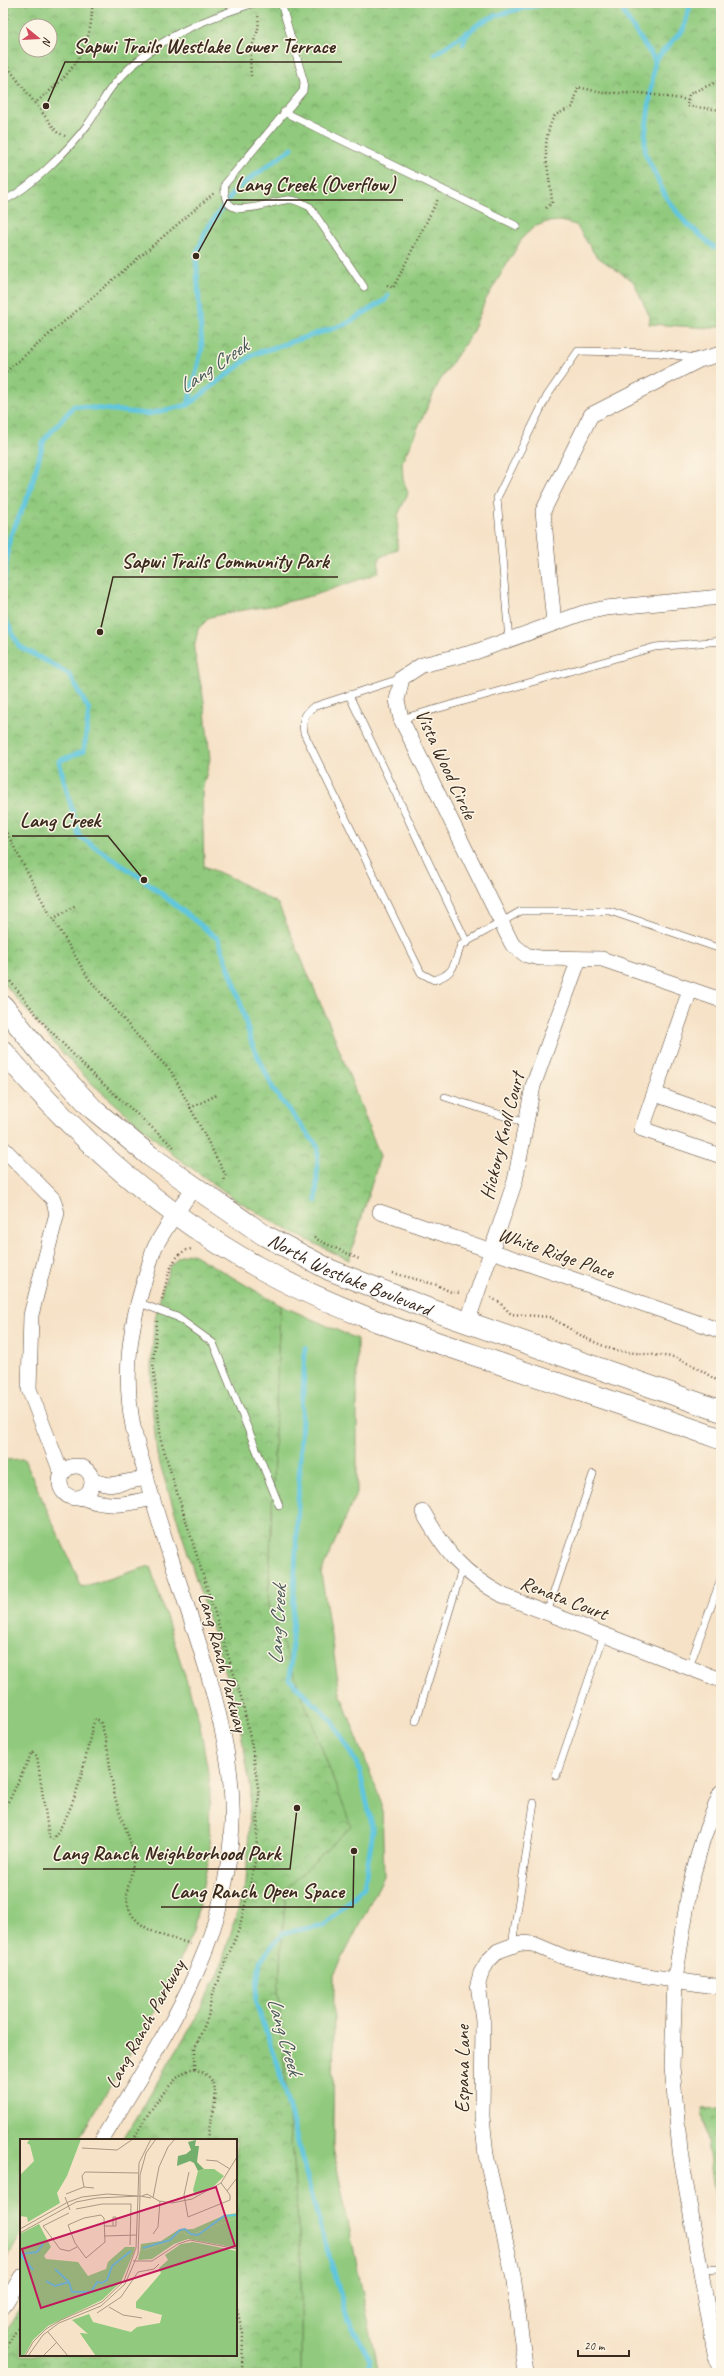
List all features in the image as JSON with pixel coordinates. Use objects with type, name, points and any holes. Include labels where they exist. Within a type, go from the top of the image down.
[{"type":"main road","name":"North Westlake Boulevard","points":[[3,1006],[40,1054],[94,1110],[150,1156],[264,1235],[330,1270],[467,1323],[721,1411]]},
{"type":"main road","name":"North Westlake Boulevard","points":[[3,1050],[63,1119],[154,1200],[257,1266],[327,1301],[399,1331],[721,1439]]},
{"type":"street","points":[[554,623],[543,511],[592,415],[703,359],[721,354]]},
{"type":"street","points":[[402,678],[422,665],[475,652],[583,613],[606,608],[721,597]]},
{"type":"street","name":"Vista Wood Circle","points":[[402,678],[397,700],[401,719],[512,944],[526,955],[540,958],[602,960],[721,1000]]},
{"type":"street","name":"Hickory Knoll Court","points":[[467,1323],[515,1181],[533,1086],[579,959]]},
{"type":"street","points":[[690,990],[642,1129],[721,1156]]},
{"type":"street","points":[[655,1094],[721,1117]]},
{"type":"street","points":[[3,1148],[54,1199],[57,1213],[55,1227],[31,1315],[29,1390],[58,1467],[64,1472]]},
{"type":"street","name":"Lang Ranch Parkway","points":[[103,2139],[182,2005],[208,1949],[222,1899],[232,1825],[232,1788],[217,1707],[200,1645],[152,1498],[132,1426],[130,1397],[131,1331],[137,1302],[155,1248],[194,1187]]},
{"type":"street","name":"White Ridge Place","points":[[380,1212],[491,1252],[721,1330]]},
{"type":"street","points":[[81,1497],[89,1491],[92,1481],[88,1471],[78,1466],[68,1468],[64,1472],[61,1481],[63,1491],[71,1497],[81,1497],[106,1506],[133,1503],[152,1498]]},
{"type":"street","points":[[92,1481],[110,1484],[129,1483],[147,1478]]},
{"type":"street","name":"Renata Court","points":[[423,1512],[441,1544],[462,1569],[484,1585],[504,1596],[721,1680]]},
{"type":"street","points":[[721,1792],[703,1838],[690,1885],[675,1979],[672,2067],[680,2151],[715,2353],[721,2373]]},
{"type":"street","name":"Espana Lane","points":[[526,2373],[513,2275],[486,2155],[482,2117],[483,2020],[478,1984],[481,1973],[488,1961],[498,1951],[512,1945],[533,1944],[564,1957],[634,1974],[721,1987]]},
{"type":"street","points":[[3,2307],[20,2279]]},
{"type":"lane","points":[[281,3],[304,82],[302,90],[225,184],[224,194],[226,201],[239,209],[247,209],[287,199],[298,201],[310,207],[364,287]]},
{"type":"lane","points":[[3,200],[52,164],[74,141],[114,84],[131,66],[157,45],[197,23],[256,6]]},
{"type":"lane","points":[[284,112],[517,226]]},
{"type":"lane","points":[[509,640],[497,498],[547,396],[578,351],[659,353],[703,359]]},
{"type":"lane","points":[[401,719],[655,647],[721,641]]},
{"type":"lane","points":[[402,678],[313,707],[306,713],[302,720],[304,733],[421,973],[434,980],[446,976],[452,970],[461,946],[521,911],[610,911],[721,949]]},
{"type":"lane","points":[[349,695],[467,942]]},
{"type":"lane","points":[[445,1097],[526,1123]]},
{"type":"lane","points":[[137,1302],[177,1317],[214,1343],[279,1505]]},
{"type":"lane","points":[[547,1613],[593,1474]]},
{"type":"lane","points":[[416,1720],[462,1569]]},
{"type":"lane","points":[[689,1667],[721,1579]]},
{"type":"lane","points":[[556,1776],[604,1635]]},
{"type":"lane","points":[[512,1945],[534,1803]]},
{"type":"lane","points":[[701,2270],[721,2269]]},
{"type":"path","points":[[3,34],[8,15],[7,3]]},
{"type":"path","points":[[35,103],[61,82],[80,57],[90,30],[92,3]]},
{"type":"path","points":[[250,76],[252,51],[259,29],[256,6]]},
{"type":"path","points":[[3,61],[57,132],[74,141]]},
{"type":"path","points":[[721,80],[689,94],[687,106],[721,110]]},
{"type":"path","points":[[546,208],[552,203],[545,152],[548,133],[555,115],[573,107],[578,87],[602,93],[642,93],[688,100]]},
{"type":"path","points":[[3,374],[225,184]]},
{"type":"path","points":[[387,285],[393,288],[439,195]]},
{"type":"path","points":[[3,826],[53,920],[89,979],[148,1048],[171,1071],[225,1174],[224,1185]]},
{"type":"path","points":[[53,920],[76,905]]},
{"type":"path","points":[[3,972],[43,1023],[92,1074],[177,1150]]},
{"type":"path","points":[[190,1108],[217,1095]]},
{"type":"path","points":[[218,1181],[231,1189]]},
{"type":"path","points":[[309,1236],[360,1260]]},
{"type":"path","points":[[387,1270],[437,1285],[451,1292],[486,1296],[499,1302],[512,1314],[550,1318],[587,1339],[616,1351],[674,1357],[696,1367],[721,1383]]},
{"type":"path","points":[[3,1808],[10,1798],[32,1752],[37,1756],[49,1837],[52,1840],[65,1822],[76,1796],[92,1728],[95,1719],[100,1721],[104,1732],[116,1800],[133,1857],[126,1897],[131,1912],[141,1924],[157,1933],[208,1949]]},
{"type":"path","points":[[134,2139],[142,2122],[174,2081],[180,2074],[192,2069],[208,2077],[216,2094],[215,2110],[207,2139]]},
{"type":"path","points":[[237,2310],[243,2334],[242,2373]]},
{"type":"path","points":[[3,2358],[8,2344],[20,2325]]},
{"type":"green space","points":[[3,3],[721,3],[721,326],[712,328],[649,324],[650,317],[633,281],[596,256],[576,225],[561,221],[547,222],[534,227],[523,237],[485,301],[472,333],[439,382],[402,462],[403,479],[408,493],[398,515],[397,549],[379,558],[378,573],[315,595],[270,606],[210,617],[198,629],[194,650],[204,701],[210,759],[202,791],[204,866],[234,879],[278,904],[331,1028],[380,1156],[349,1260],[291,1232],[235,1199],[176,1157],[89,1081],[59,1049],[3,982]]},
{"type":"green space","points":[[191,1253],[280,1305],[268,1605],[351,1826],[286,1889],[278,1990],[301,2258],[301,2373],[3,2373],[3,2337],[20,2309],[20,2356],[237,2356],[237,2139],[123,2139],[193,2023],[219,1972],[246,1883],[251,1790],[237,1709],[157,1455],[152,1405],[151,1365],[154,1324],[162,1290],[170,1267],[178,1257]]},
{"type":"green space","points":[[280,1305],[357,1339],[357,1492],[321,1573],[340,1693],[382,1804],[384,1876],[334,1975],[333,2148],[379,2373],[301,2373],[301,2258],[278,1990],[286,1889],[350,1826],[268,1605]]},
{"type":"green space","points":[[24,1459],[82,1587],[150,1566],[199,1720],[210,1784],[209,1857],[193,1931],[163,1998],[79,2139],[20,2139],[20,2237],[3,2265],[3,1460]]},
{"type":"green space","points":[[721,2108],[721,2234],[702,2109]]},
{"type":"waterway","name":"Lang Creek","points":[[463,44],[468,34],[476,26],[486,20],[511,11],[546,3]]},
{"type":"waterway","points":[[619,3],[627,19],[655,60]]},
{"type":"waterway","points":[[691,3],[683,30],[655,60],[645,136],[645,153],[667,199],[685,222],[714,247]]},
{"type":"waterway","points":[[435,54],[467,32]]},
{"type":"waterway","points":[[188,405],[202,348],[196,256],[206,230],[236,189],[292,148]]},
{"type":"waterway","name":"Lang Creek","points":[[3,587],[10,537],[29,494],[44,440],[74,406],[148,414],[188,405],[254,354],[346,324],[385,300],[388,295]]},
{"type":"waterway","name":"Lang Creek","points":[[3,615],[19,646],[69,674],[89,710],[84,751],[59,761],[79,836],[144,880],[218,939],[236,987],[252,1044],[275,1092],[318,1147],[316,1201]]},
{"type":"waterway","name":"Lang Creek","points":[[305,1348],[290,1680],[333,1722],[359,1768],[373,1830],[364,1887],[324,1925],[283,1933],[260,1961],[255,2001],[277,2062],[313,2201],[347,2317],[370,2360],[368,2373]]},
{"type":"place","name":"Sapwi Trails Westlake Lower Terrace","points":[[46,106]]},
{"type":"place","name":"Lang Creek (Overflow)","points":[[196,256]]},
{"type":"place","name":"Sapwi Trails Community Park","points":[[100,632]]},
{"type":"place","name":"Lang Creek","points":[[144,880]]},
{"type":"place","name":"Lang Ranch Neighborhood Park","points":[[297,1808]]},
{"type":"place","name":"Lang Ranch Open Space","points":[[354,1851]]}]
